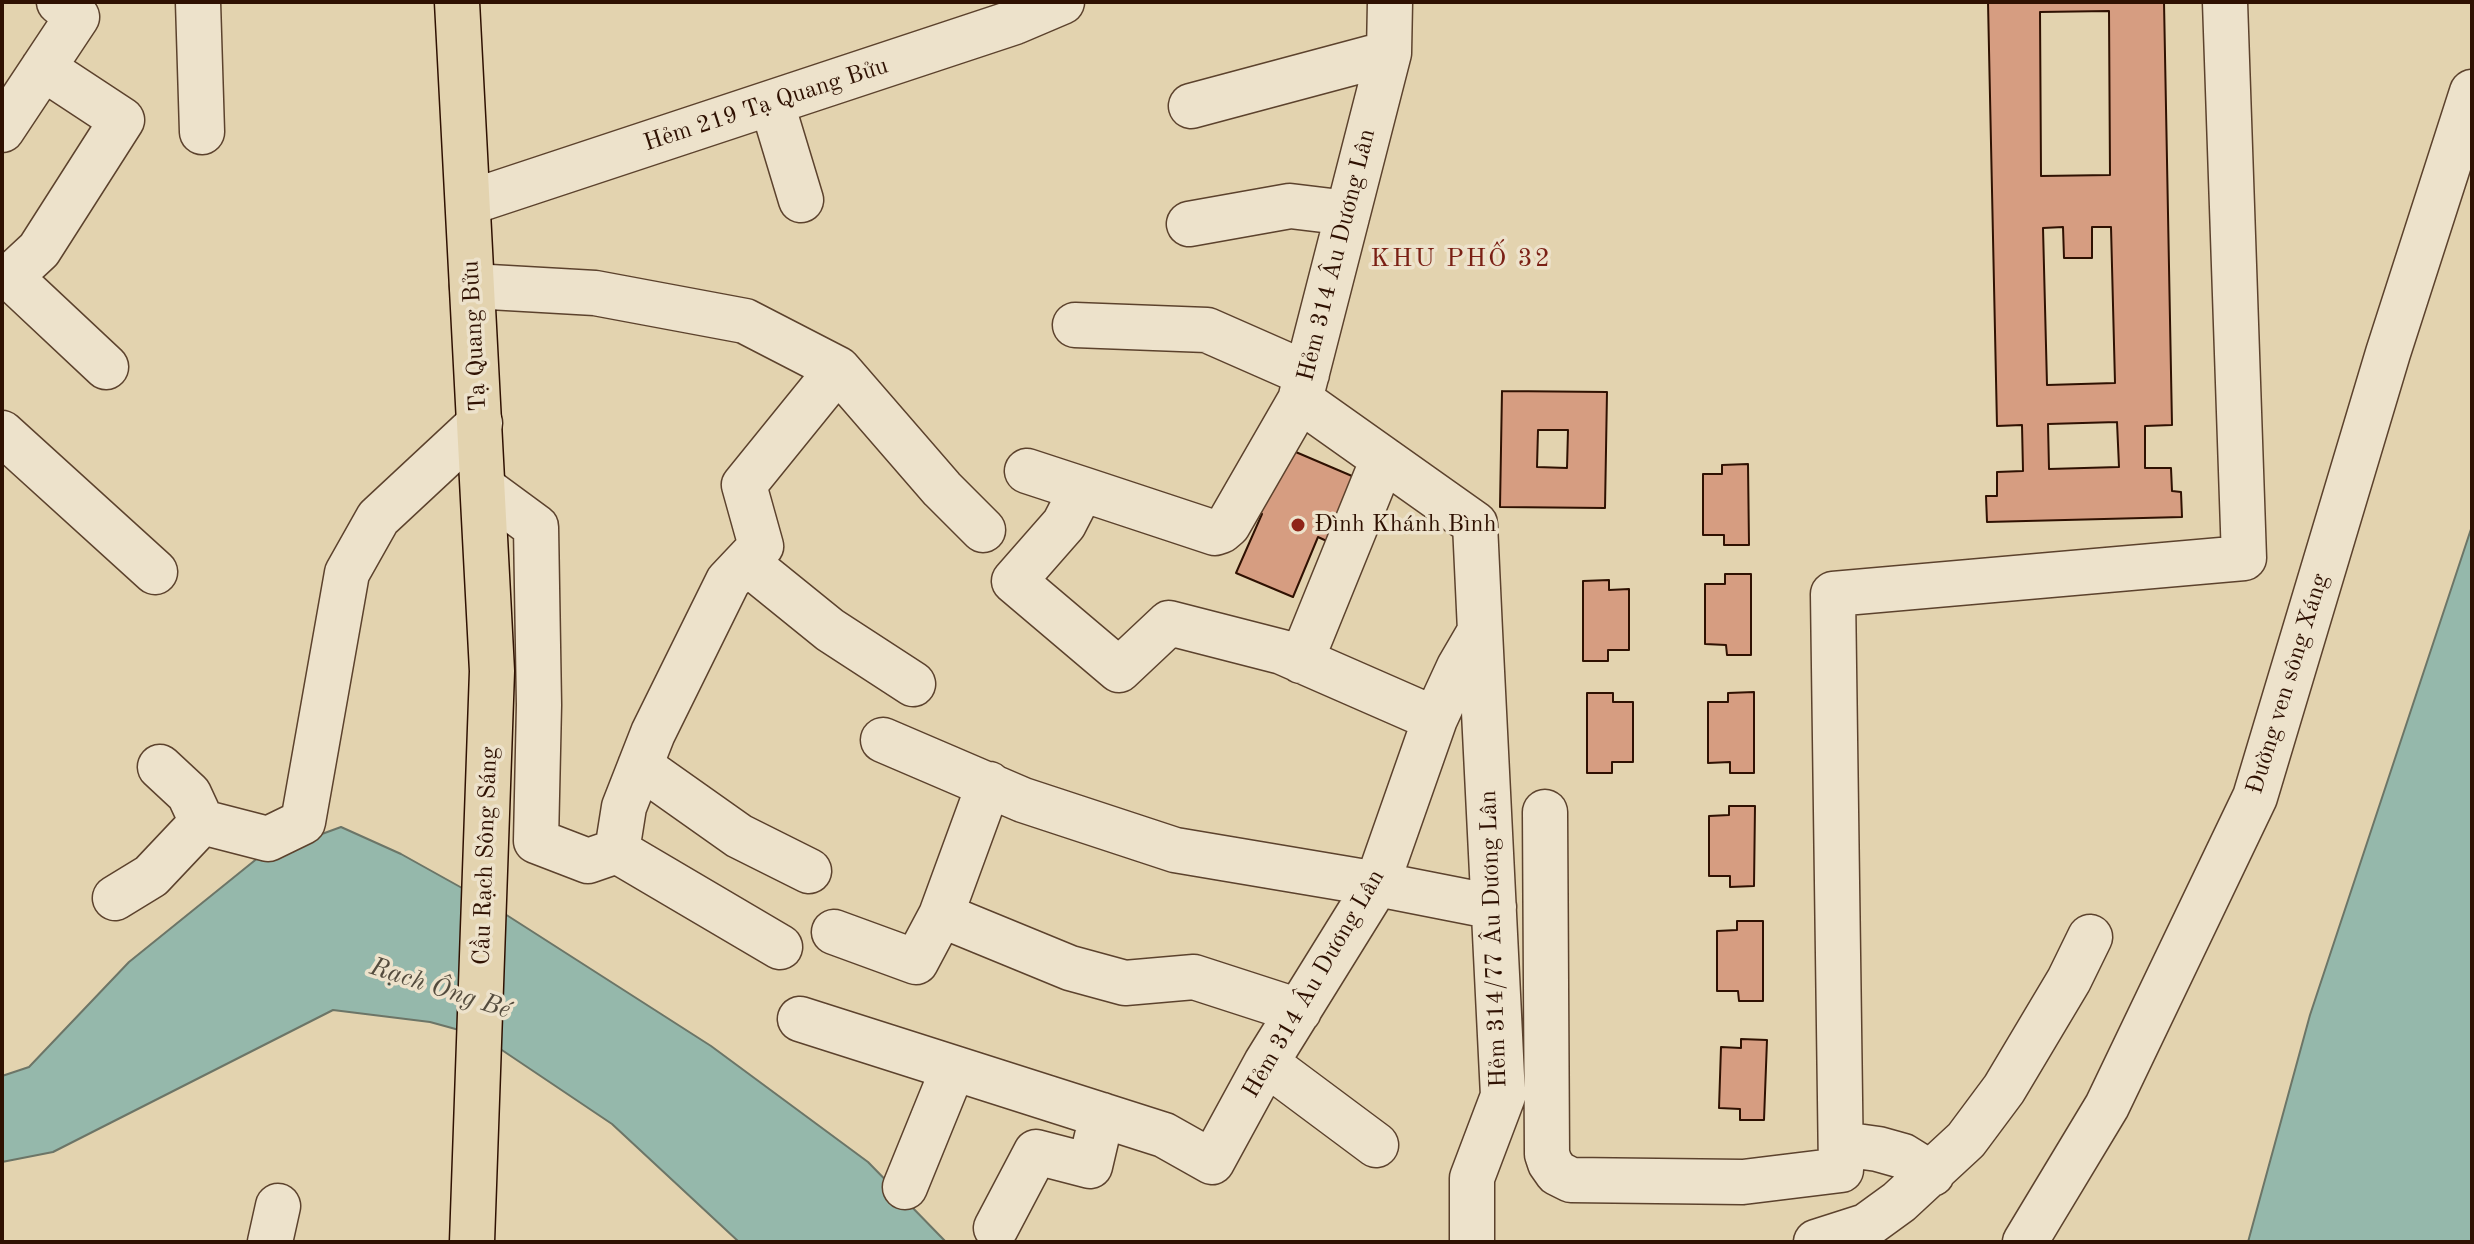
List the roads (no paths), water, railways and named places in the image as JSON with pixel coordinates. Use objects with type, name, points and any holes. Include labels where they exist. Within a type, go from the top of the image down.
[{"type":"main road","name":"Tạ Quang Bửu","points":[[457,2],[492,671]]},
{"type":"main road","name":"Cầu Rạch Sông Sáng","points":[[473,1237],[492,671]]},
{"type":"street","points":[[2,130],[77,17],[59,2]]},
{"type":"street","points":[[198,2],[202,132]]},
{"type":"street","name":"Hẻm 219 Tạ Quang Bửu","points":[[468,203],[1015,22],[1062,2]]},
{"type":"street","name":"Hẻm 314 Âu Dương Lân","points":[[800,1019],[1164,1135],[1212,1162],[1266,1063],[1377,884],[1435,719],[1480,631],[1475,524],[1383,459],[1304,387],[1389,53],[1390,2]]},
{"type":"street","points":[[1545,812],[1547,1154],[1557,1173],[1571,1180],[1743,1182],[1841,1170],[1833,594],[2244,558],[2225,2]]},
{"type":"street","points":[[1191,106],[1389,53]]},
{"type":"street","points":[[43,68],[122,120],[39,250],[6,280],[106,367]]},
{"type":"street","name":"Đường ven sông Xáng","points":[[2025,1242],[2107,1106],[2255,797],[2388,353],[2472,92]]},
{"type":"street","points":[[772,104],[801,200]]},
{"type":"street","points":[[1189,224],[1290,206],[1348,213]]},
{"type":"street","points":[[472,286],[595,293],[745,321],[838,369],[942,489],[983,530]]},
{"type":"street","points":[[1027,471],[1215,533],[1228,525],[1304,387],[1207,330],[1075,325]]},
{"type":"street","points":[[617,851],[624,807],[653,733],[728,581],[761,546],[744,485],[838,369]]},
{"type":"street","points":[[202,822],[268,839],[303,822],[347,573],[378,518],[480,423]]},
{"type":"street","points":[[2,433],[155,572]]},
{"type":"street","points":[[1301,661],[1383,459]]},
{"type":"street","points":[[483,488],[536,527],[539,705],[536,841],[588,861],[617,851],[780,947]]},
{"type":"street","points":[[1082,489],[1064,524],[1014,581],[1119,670],[1169,623],[1282,652],[1435,719]]},
{"type":"street","points":[[746,562],[830,630],[913,684]]},
{"type":"street","name":"Hẻm 314/77 Âu Dương Lân","points":[[1472,1242],[1472,1178],[1503,1096],[1480,631]]},
{"type":"street","points":[[883,740],[1023,800],[1175,850],[1494,907]]},
{"type":"street","points":[[640,766],[739,836],[809,871]]},
{"type":"street","points":[[160,767],[189,794],[202,822]]},
{"type":"street","points":[[834,932],[916,962],[941,915],[989,784]]},
{"type":"street","points":[[115,898],[151,876],[202,822]]},
{"type":"street","points":[[941,915],[1070,968],[1125,983],[1194,977],[1299,1011]]},
{"type":"street","points":[[1816,1242],[1866,1226],[1932,1174],[1966,1140],[2004,1089],[2069,980],[2090,937]]},
{"type":"street","points":[[1266,1063],[1376,1145]]},
{"type":"street","points":[[905,1187],[953,1069]]},
{"type":"street","points":[[996,1228],[1036,1152],[1090,1166],[1102,1115]]},
{"type":"street","points":[[1842,1144],[1903,1156],[1932,1174]]},
{"type":"water","points":[[2472,526],[2472,1242],[2248,1242],[2310,1015]]},
{"type":"water","name":"Rạch Ông Bé","points":[[341,827],[401,854],[480,898],[711,1046],[868,1162],[946,1242],[739,1242],[612,1124],[481,1036],[430,1022],[333,1010],[53,1152],[2,1162],[2,1076],[29,1067],[129,962],[259,857]]},
{"type":"place","name":"Đình Khánh Bình","points":[[1298,525]]},
{"type":"district","name":"KHU PHỐ 32","points":[[1461,259]]}]
